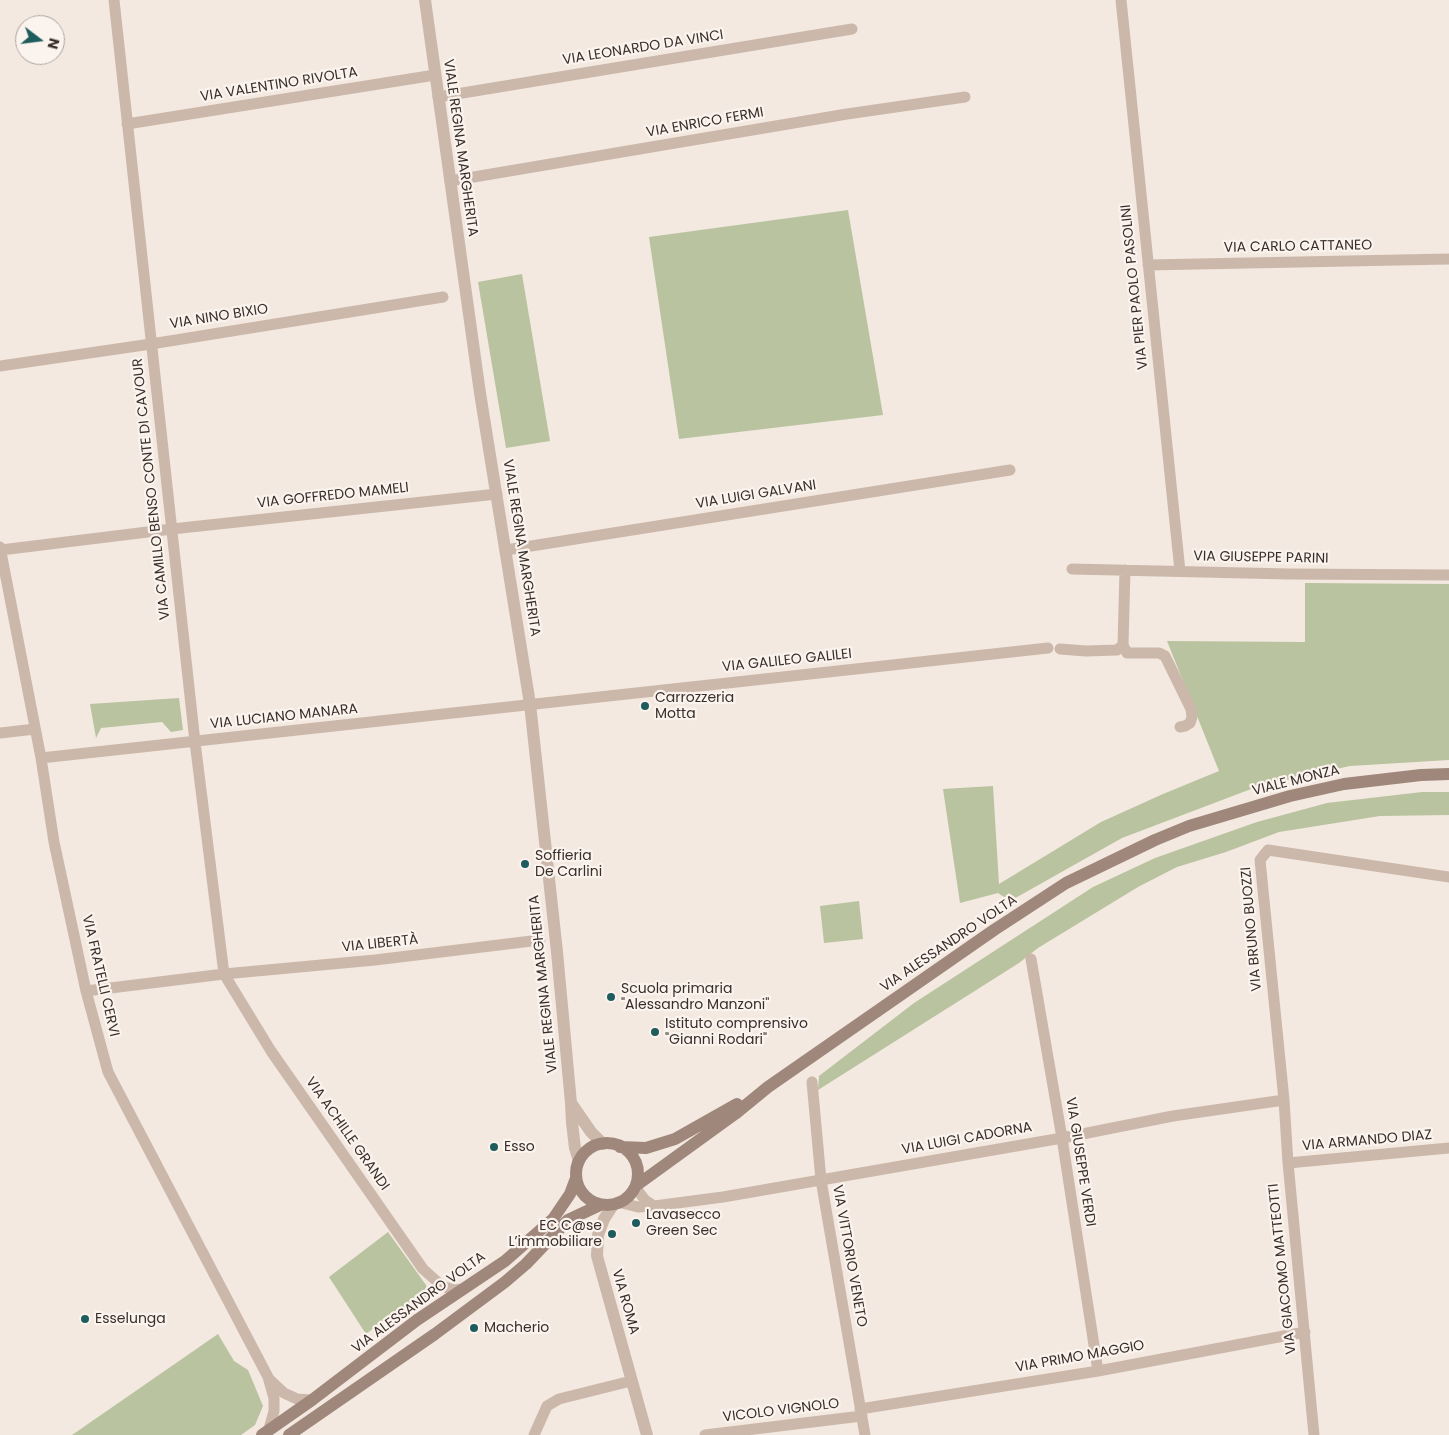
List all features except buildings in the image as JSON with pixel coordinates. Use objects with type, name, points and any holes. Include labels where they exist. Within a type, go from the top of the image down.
[{"type":"main road","name":"VIALE MONZA","points":[[1155,840],[1189,826],[1326,787],[1386,779],[1449,774]]},
{"type":"main road","name":"VIA ALESSANDRO VOLTA","points":[[636,1186],[768,1088],[994,930],[1066,883],[1155,840]]},
{"type":"main road","name":"VIA ALESSANDRO VOLTA","points":[[620,1146],[646,1148],[675,1139],[768,1088]]},
{"type":"main road","points":[[289,1435],[301,1430],[505,1282],[526,1264],[568,1220],[624,1199],[636,1186],[638,1174],[636,1164],[629,1153],[620,1146],[602,1144],[589,1149],[579,1161],[576,1178],[580,1190],[586,1197],[610,1204]]},
{"type":"main road","name":"VIA ALESSANDRO VOLTA","points":[[265,1432],[312,1400],[417,1320],[504,1260],[553,1219],[570,1194],[576,1178]]},
{"type":"street","name":"VIA CAMILLO BENSO CONTE DI CAVOUR","points":[[114,0],[195,742],[224,974]]},
{"type":"street","name":"VIALE REGINA MARGHERITA","points":[[425,0],[450,181],[530,704],[574,1148],[579,1161]]},
{"type":"street","name":"VIA PIER PAOLO PASOLINI","points":[[1121,0],[1180,571]]},
{"type":"street","name":"VIA LEONARDO DA VINCI","points":[[438,97],[852,29]]},
{"type":"street","name":"VIA VALENTINO RIVOLTA","points":[[127,124],[435,75]]},
{"type":"street","name":"VIA ENRICO FERMI","points":[[450,181],[848,114],[965,97]]},
{"type":"street","name":"VIA CARLO CATTANEO","points":[[1148,265],[1449,258]]},
{"type":"street","name":"VIA NINO BIXIO","points":[[0,366],[151,344],[443,297]]},
{"type":"street","name":"VIA LUIGI GALVANI","points":[[506,550],[1010,470]]},
{"type":"street","name":"VIA GOFFREDO MAMELI","points":[[0,549],[497,494]]},
{"type":"street","name":"VIA FRATELLI CERVI","points":[[0,549],[2,567],[41,758],[54,842],[86,991],[108,1072],[268,1377],[274,1398],[274,1411],[265,1432]]},
{"type":"street","name":"VIA GIUSEPPE PARINI","points":[[1072,569],[1288,574],[1449,575]]},
{"type":"street","points":[[1125,570],[1123,644],[1128,653],[1159,652],[1165,656],[1191,709],[1192,717],[1190,723],[1180,727]]},
{"type":"street","points":[[1060,649],[1086,651],[1117,650],[1123,644]]},
{"type":"street","name":"VIA GALILEO GALILEI","points":[[530,704],[1048,648]]},
{"type":"street","name":"VIA LUCIANO MANARA","points":[[41,758],[530,704]]},
{"type":"street","points":[[0,733],[35,729]]},
{"type":"street","name":"VIA BRUNO BUOZZI","points":[[1284,1100],[1260,860],[1268,850],[1449,877]]},
{"type":"street","name":"VIA LIBERTÀ","points":[[86,991],[540,940]]},
{"type":"street","name":"VIA GIUSEPPE VERDI","points":[[1031,959],[1062,1138],[1098,1371]]},
{"type":"street","name":"VIA ACHILLE GRANDI","points":[[224,974],[271,1051],[423,1270],[442,1286],[454,1290],[463,1289]]},
{"type":"street","name":"VIA VITTORIO VENETO","points":[[812,1082],[821,1180],[865,1435]]},
{"type":"street","name":"VIA LUIGI CADORNA","points":[[610,1204],[638,1207],[654,1206],[722,1197],[1062,1138],[1173,1116],[1284,1100]]},
{"type":"street","name":"VIA GIACOMO MATTEOTTI","points":[[1284,1100],[1288,1163],[1314,1435]]},
{"type":"street","name":"VIALE REGINA MARGHERITA","points":[[571,1103],[591,1132],[602,1144]]},
{"type":"street","name":"VIA ARMANDO DIAZ","points":[[1288,1163],[1449,1148]]},
{"type":"street","points":[[636,1186],[645,1200],[654,1206]]},
{"type":"street","name":"VIA ROMA","points":[[610,1204],[598,1235],[597,1256],[646,1435]]},
{"type":"street","name":"VIA PRIMO MAGGIO","points":[[861,1412],[1098,1371],[1305,1332]]},
{"type":"street","name":"VIA FRATELLI CERVI","points":[[268,1377],[284,1393],[296,1399],[312,1400]]},
{"type":"street","points":[[534,1435],[547,1406],[559,1399],[631,1380]]},
{"type":"street","name":"VICOLO VIGNOLO","points":[[705,1435],[861,1412]]},
{"type":"green space","points":[[848,210],[883,415],[679,439],[649,237]]},
{"type":"green space","points":[[522,274],[550,441],[506,448],[478,282]]},
{"type":"green space","points":[[1305,583],[1449,584],[1449,760],[1350,766],[1259,786],[1122,838],[1010,901],[998,893],[960,903],[943,789],[993,786],[999,884],[1101,822],[1219,771],[1167,641],[1305,642]]},
{"type":"green space","points":[[179,698],[183,730],[171,732],[162,722],[101,728],[96,738],[90,704]]},
{"type":"green space","points":[[1422,792],[1449,792],[1449,815],[1380,816],[1279,832],[1226,852],[1177,867],[1138,887],[1038,948],[1019,963],[818,1090],[819,1076],[914,1003],[1093,887],[1155,858],[1257,822],[1327,803]]},
{"type":"green space","points":[[859,901],[863,939],[824,943],[820,906]]},
{"type":"green space","points":[[388,1232],[426,1285],[428,1293],[422,1303],[386,1323],[383,1321],[366,1334],[329,1277]]},
{"type":"green space","points":[[218,1334],[234,1361],[248,1370],[263,1406],[255,1425],[241,1435],[72,1435]]},
{"type":"place","name":"Carrozzeria Motta","points":[[645,706]]},
{"type":"place","name":"Soffieria De Carlini","points":[[525,864]]},
{"type":"place","name":"Scuola primaria \"Alessandro Manzoni\"","points":[[611,997]]},
{"type":"place","name":"Istituto comprensivo \"Gianni Rodari\"","points":[[655,1032]]},
{"type":"place","name":"Esso","points":[[494,1147]]},
{"type":"place","name":"Lavasecco Green Sec","points":[[636,1223]]},
{"type":"place","name":"EC C@se L’immobiliare","points":[[612,1234]]},
{"type":"place","name":"Esselunga","points":[[85,1319]]},
{"type":"place","name":"Macherio","points":[[474,1328]]}]
